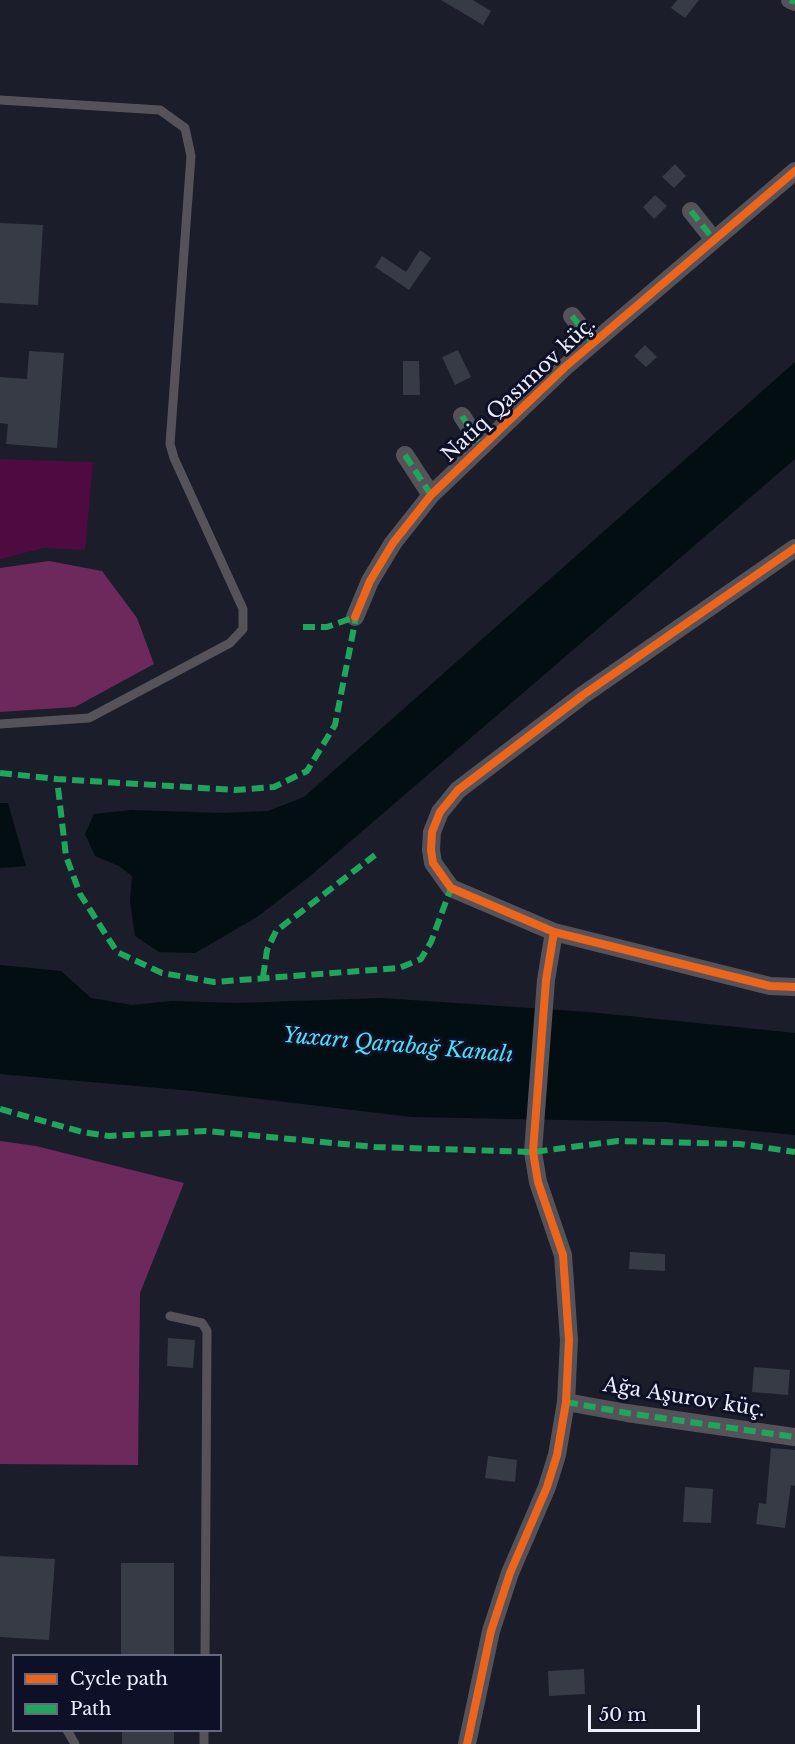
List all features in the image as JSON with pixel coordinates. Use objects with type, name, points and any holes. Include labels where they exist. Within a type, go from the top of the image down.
[{"type":"street","points":[[790,0],[795,2]]},
{"type":"street","name":"Natiq Qasımov küç.","points":[[355,617],[376,571],[393,543],[431,495],[593,343],[795,171]]},
{"type":"street","points":[[691,211],[714,240]]},
{"type":"street","points":[[572,316],[593,343]]},
{"type":"street","points":[[462,416],[481,446]]},
{"type":"street","points":[[405,455],[431,495]]},
{"type":"street","points":[[795,548],[583,695],[458,790],[440,812],[432,832],[431,850],[433,863],[451,888],[554,932],[770,986],[795,987]]},
{"type":"street","points":[[467,1744],[491,1630],[510,1573],[547,1487],[557,1455],[566,1402],[569,1340],[563,1255],[536,1171],[533,1152],[546,980],[554,932]]},
{"type":"street","name":"Ağa Aşurov küç.","points":[[566,1402],[795,1437]]},
{"type":"lane","points":[[0,100],[160,110],[185,128],[191,156],[170,444],[174,458],[243,609],[243,629],[230,643],[89,718],[0,724]]},
{"type":"lane","points":[[170,1316],[202,1323],[207,1331],[205,1654]]},
{"type":"shaded area","points":[[0,459],[93,462],[85,550],[44,548],[0,559]]},
{"type":"shaded area","points":[[49,561],[102,571],[137,618],[154,664],[75,707],[0,712],[0,568]]},
{"type":"shaded area","points":[[0,1141],[36,1146],[184,1183],[140,1293],[138,1465],[0,1464]]},
{"type":"water","points":[[795,362],[795,459],[309,877],[257,917],[195,953],[159,952],[135,936],[130,901],[132,876],[119,866],[95,856],[85,834],[94,814],[132,810],[221,813],[268,811],[304,797]]},
{"type":"water","points":[[0,803],[8,803],[26,866],[0,868]]},
{"type":"water","name":"Yuxarı Qarabağ Kanalı","points":[[0,965],[61,971],[91,998],[132,1005],[172,1001],[238,1003],[381,998],[589,1012],[795,1033],[795,1135],[666,1122],[412,1117],[193,1091],[0,1074]]},
{"type":"building","points":[[441,0],[473,0],[491,11],[483,25]]},
{"type":"building","points":[[677,0],[699,0],[685,18],[671,8]]},
{"type":"building","points":[[675,164],[686,176],[674,188],[662,177]]},
{"type":"building","points":[[655,195],[667,206],[654,219],[643,207]]},
{"type":"building","points":[[0,223],[43,225],[38,305],[0,303]]},
{"type":"building","points":[[420,250],[431,258],[409,290],[375,267],[382,256],[406,272]]},
{"type":"building","points":[[645,345],[657,357],[646,367],[634,356]]},
{"type":"building","points":[[458,350],[471,377],[455,385],[442,357]]},
{"type":"building","points":[[29,351],[64,353],[57,448],[6,444],[8,424],[0,423],[0,377],[27,379]]},
{"type":"building","points":[[403,361],[419,361],[420,395],[403,395]]},
{"type":"building","points":[[630,1252],[665,1254],[665,1271],[629,1269]]},
{"type":"building","points":[[168,1338],[195,1340],[193,1368],[167,1366]]},
{"type":"building","points":[[754,1367],[790,1370],[788,1395],[752,1392]]},
{"type":"building","points":[[771,1448],[795,1450],[795,1486],[791,1485],[785,1528],[756,1524],[759,1503],[766,1504]]},
{"type":"building","points":[[488,1456],[517,1460],[515,1482],[485,1478]]},
{"type":"building","points":[[685,1487],[713,1489],[711,1523],[683,1522]]},
{"type":"building","points":[[0,1556],[55,1559],[49,1640],[0,1637]]},
{"type":"building","points":[[121,1563],[174,1563],[174,1654],[121,1654]]},
{"type":"building","points":[[584,1669],[585,1694],[549,1696],[548,1671]]},
{"type":"building","points":[[122,1732],[174,1732],[174,1744],[122,1744]]},
{"type":"marked path","points":[[790,0],[795,2]]},
{"type":"marked path","points":[[691,211],[714,240]]},
{"type":"marked path","points":[[572,316],[593,343]]},
{"type":"marked path","points":[[462,416],[481,446]]},
{"type":"marked path","points":[[405,455],[431,495]]},
{"type":"marked path","points":[[357,612],[335,725],[307,771],[274,787],[235,790],[57,779],[66,856],[80,894],[117,952],[162,973],[214,982],[399,968],[421,959],[431,942],[451,888]]},
{"type":"marked path","points":[[303,627],[327,627],[355,617]]},
{"type":"marked path","points":[[0,773],[57,779]]},
{"type":"marked path","points":[[263,977],[267,950],[276,931],[375,855]]},
{"type":"marked path","points":[[0,1109],[82,1132],[109,1136],[206,1131],[375,1147],[533,1152],[618,1141],[740,1144],[795,1152]]},
{"type":"marked path","points":[[566,1402],[795,1437]]},
{"type":"cycle path","points":[[355,617],[370,581],[393,543],[431,495],[565,367],[795,171]]},
{"type":"cycle path","points":[[795,548],[583,695],[458,790],[440,812],[432,832],[431,850],[433,863],[451,888],[554,932],[770,986],[795,987]]},
{"type":"cycle path","points":[[467,1744],[491,1631],[510,1573],[547,1487],[557,1455],[566,1402],[569,1340],[563,1255],[538,1182],[533,1152],[546,980],[554,932]]}]
